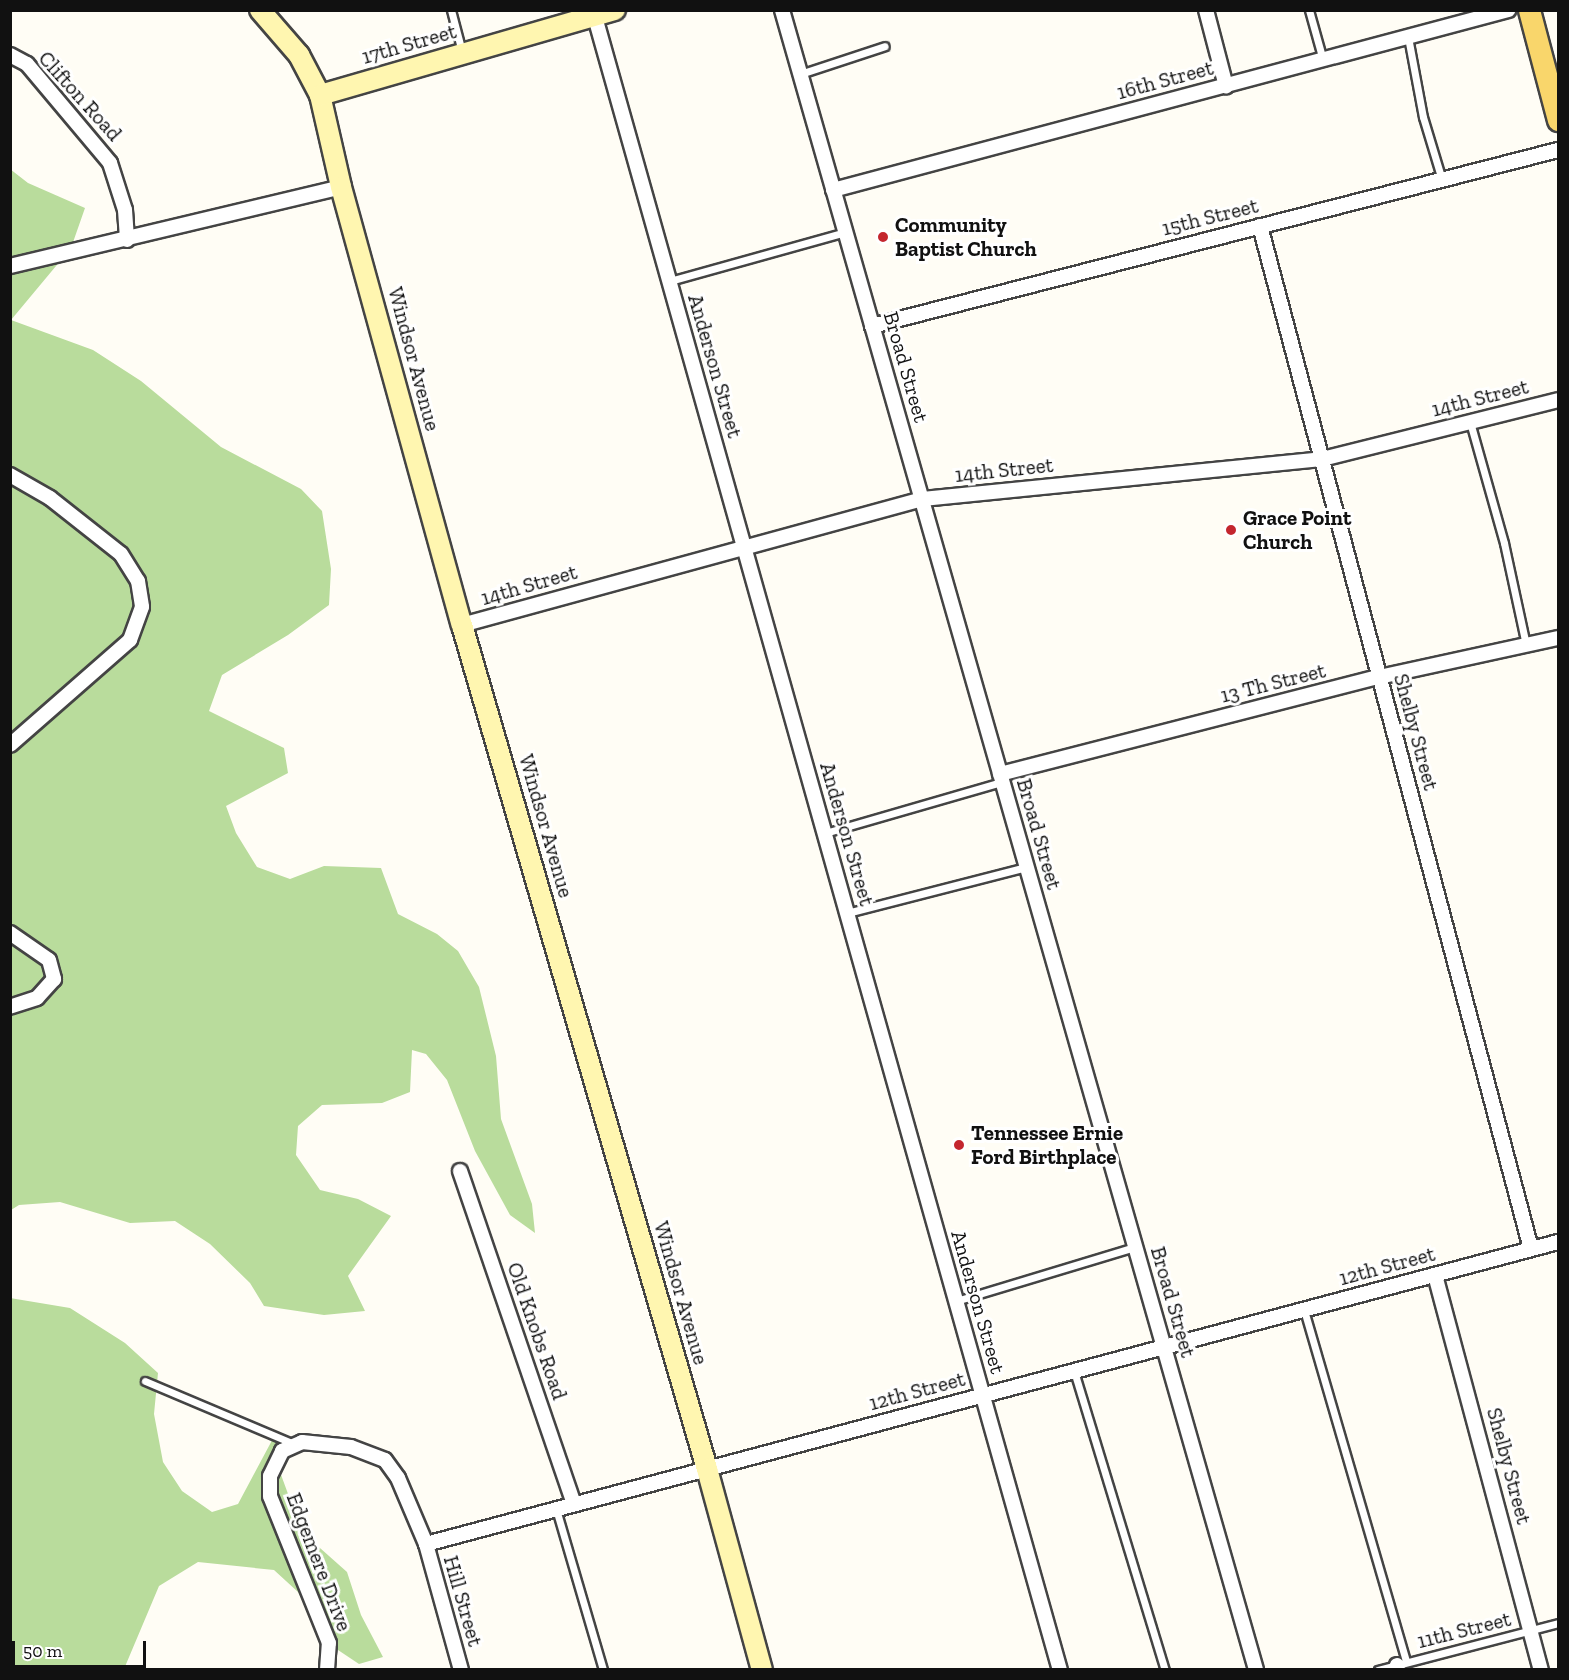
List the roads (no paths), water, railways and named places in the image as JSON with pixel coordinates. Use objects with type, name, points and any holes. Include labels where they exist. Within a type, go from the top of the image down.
[{"type":"main road","points":[[1529,10],[1558,120]]},
{"type":"street","name":"Windsor Avenue","points":[[260,10],[299,55],[320,95],[341,187],[462,625],[707,1469],[762,1670]]},
{"type":"street","name":"17th Street","points":[[320,95],[594,13],[615,10]]},
{"type":"street","name":"Broad Street","points":[[782,10],[1256,1670]]},
{"type":"street","points":[[1206,10],[1226,86]]},
{"type":"street","name":"16th Street","points":[[833,190],[1508,10]]},
{"type":"street","name":"Anderson Street","points":[[594,13],[1059,1670]]},
{"type":"street","name":"Clifton Road","points":[[10,55],[27,64],[110,163],[125,210],[127,240]]},
{"type":"street","name":"15th Street","points":[[872,326],[1558,150]]},
{"type":"street","points":[[10,266],[127,240],[341,187]]},
{"type":"street","name":"Shelby Street","points":[[1260,226],[1531,1249]]},
{"type":"street","name":"14th Street","points":[[462,625],[922,499],[1322,459],[1558,400]]},
{"type":"street","points":[[10,476],[50,498],[121,554],[138,581],[142,607],[130,640],[10,745]]},
{"type":"street","name":"13 Th Street","points":[[1001,778],[1379,677],[1558,638]]},
{"type":"street","points":[[10,933],[49,960],[54,979],[37,998],[10,1007]]},
{"type":"street","name":"Old Knobs Road","points":[[460,1171],[574,1504]]},
{"type":"street","name":"12th Street","points":[[426,1544],[1558,1242]]},
{"type":"street","name":"Shelby Street","points":[[1435,1275],[1541,1670]]},
{"type":"street","points":[[296,1445],[351,1447],[385,1461],[398,1478],[426,1544]]},
{"type":"street","name":"Edgemere Drive","points":[[296,1445],[282,1451],[270,1476],[270,1496],[329,1643],[327,1670]]},
{"type":"street","name":"Hill Street","points":[[426,1544],[461,1670]]},
{"type":"lane","points":[[451,10],[462,54]]},
{"type":"lane","points":[[1309,10],[1323,60]]},
{"type":"lane","points":[[1408,37],[1424,117],[1442,180]]},
{"type":"lane","points":[[800,74],[885,46]]},
{"type":"lane","points":[[670,281],[845,232]]},
{"type":"lane","points":[[1470,422],[1504,543],[1526,645]]},
{"type":"lane","points":[[825,833],[1001,778]]},
{"type":"lane","points":[[847,913],[1026,867]]},
{"type":"lane","points":[[956,1301],[1135,1247]]},
{"type":"lane","points":[[1304,1310],[1400,1665]]},
{"type":"lane","points":[[1074,1371],[1165,1670]]},
{"type":"lane","points":[[145,1381],[296,1445]]},
{"type":"lane","points":[[556,1509],[603,1670]]},
{"type":"lane","name":"11th Street","points":[[1378,1670],[1558,1623]]},
{"type":"place","name":"Community Baptist Church","points":[[883,237]]},
{"type":"place","name":"Grace Point Church","points":[[1231,530]]},
{"type":"place","name":"Tennessee Ernie Ford Birthplace","points":[[959,1145]]}]
